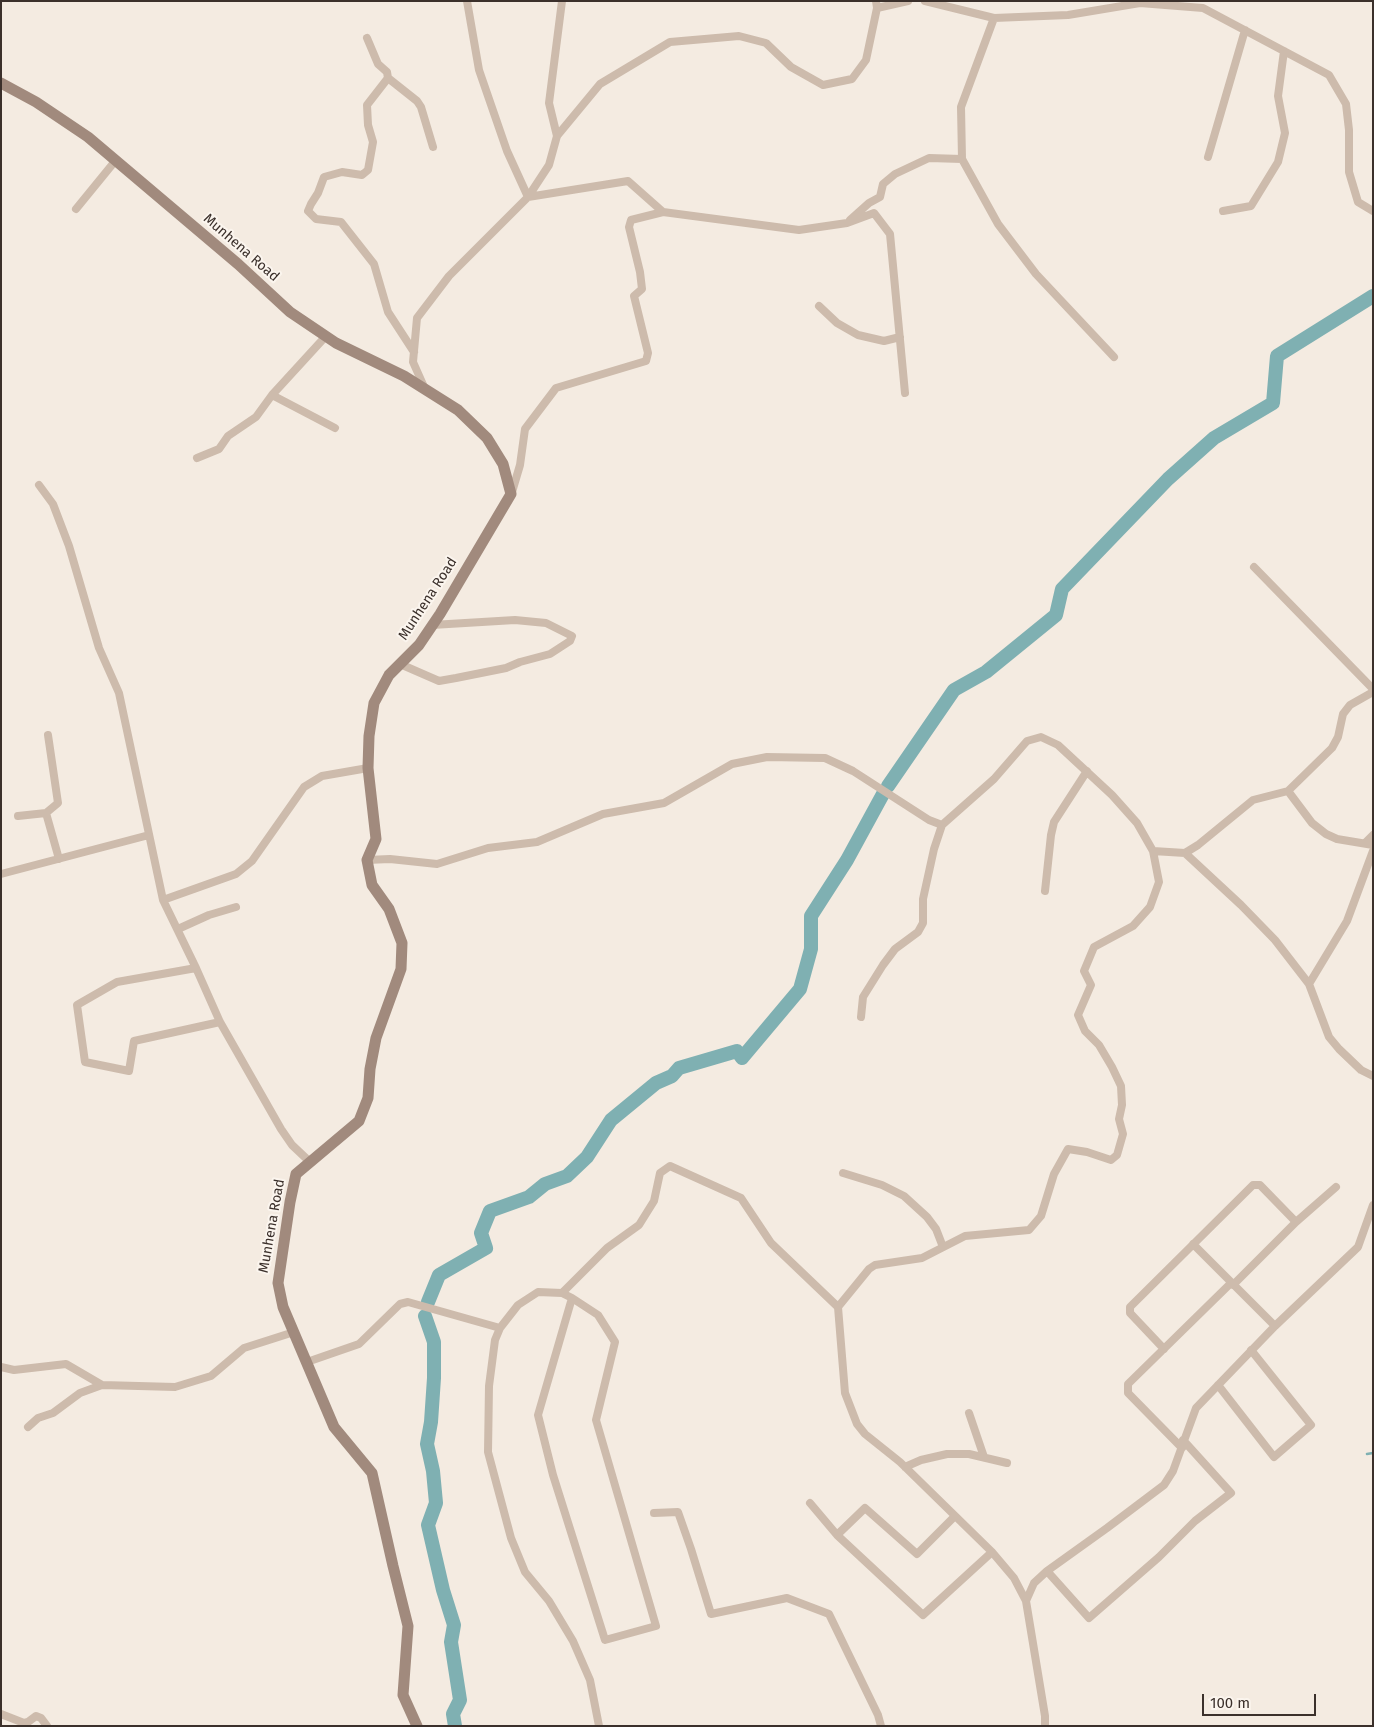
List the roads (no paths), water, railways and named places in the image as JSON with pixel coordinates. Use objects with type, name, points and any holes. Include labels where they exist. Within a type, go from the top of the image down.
[{"type":"street","points":[[467,1],[479,70],[507,151],[528,197]]},
{"type":"street","points":[[557,136],[549,103],[562,1]]},
{"type":"street","points":[[425,389],[413,362],[416,318],[449,276],[528,197],[549,165],[557,136],[600,84],[670,42],[739,36],[766,43],[791,67],[823,85],[852,79],[866,60],[876,5],[908,1]]},
{"type":"street","points":[[924,1],[994,18],[1068,15],[1140,3],[1203,8],[1329,75],[1346,104],[1349,130],[1349,172],[1358,202],[1373,211]]},
{"type":"street","points":[[1097,1],[1100,9]]},
{"type":"street","points":[[994,18],[961,107],[962,159],[998,224],[1036,274],[1114,357]]},
{"type":"street","points":[[1208,157],[1246,30]]},
{"type":"street","points":[[367,38],[378,64],[386,72],[388,78],[417,101],[422,108],[433,147]]},
{"type":"street","points":[[1223,211],[1251,206],[1278,162],[1285,133],[1278,96],[1284,51]]},
{"type":"street","points":[[388,78],[367,105],[368,125],[373,142],[368,170],[362,176],[342,172],[324,177],[308,211],[316,219],[341,222],[374,264],[388,312],[414,352]]},
{"type":"street","name":"Munhena Road","points":[[1,83],[36,102],[88,137],[238,264],[290,312],[336,343],[404,376],[458,410],[487,438],[503,464],[511,494],[419,645],[389,675],[374,703],[369,736],[368,768],[376,840],[367,860],[372,885],[389,909],[402,943],[401,970],[376,1038],[370,1069],[368,1098],[359,1121],[296,1174],[278,1283],[283,1307],[334,1427],[372,1473],[408,1626],[403,1695],[417,1726]]},
{"type":"street","points":[[847,223],[869,203],[880,198],[883,184],[895,174],[929,158],[962,159]]},
{"type":"street","points":[[76,209],[116,160]]},
{"type":"street","points":[[528,197],[628,180],[663,212]]},
{"type":"street","points":[[511,494],[520,464],[525,429],[556,388],[646,362],[648,353],[634,296],[642,289],[640,272],[629,227],[631,220],[663,212],[799,230],[847,223],[874,213],[890,234],[905,393]]},
{"type":"street","points":[[819,306],[837,323],[858,334],[884,341],[900,337]]},
{"type":"street","points":[[196,458],[219,449],[228,436],[256,417],[272,395],[326,336]]},
{"type":"street","points":[[272,395],[335,428]]},
{"type":"street","points":[[39,485],[53,504],[69,546],[99,648],[119,693],[163,900],[220,1022],[281,1129],[292,1145],[310,1162]]},
{"type":"street","points":[[1153,850],[1185,853],[1198,845],[1253,800],[1288,791],[1332,748],[1338,737],[1343,714],[1350,705],[1373,691],[1254,567]]},
{"type":"street","points":[[400,664],[439,681],[506,668],[550,654],[570,641],[572,636],[546,623],[515,620],[432,624]]},
{"type":"street","points":[[18,816],[46,813],[58,803],[48,735]]},
{"type":"street","points":[[861,1017],[863,997],[883,965],[895,949],[918,932],[923,923],[924,900],[934,849],[942,825],[994,780],[1027,741],[1041,737],[1058,745],[1087,771],[1137,823],[1153,850],[1159,882],[1150,907],[1134,926],[1094,947],[1084,972],[1091,985],[1078,1015],[1085,1031],[1099,1046],[1121,1086],[1122,1105],[1119,1119],[1123,1134],[1117,1155],[1111,1160],[1087,1152],[1068,1149],[1054,1174],[1041,1216],[1029,1230],[965,1236],[922,1258],[875,1265],[868,1269],[838,1307],[845,1393],[857,1424],[865,1434],[905,1467],[992,1552],[1014,1578],[1026,1601],[1045,1716],[1045,1726]]},
{"type":"street","points":[[367,860],[390,859],[437,864],[488,848],[537,842],[603,814],[664,803],[732,764],[767,757],[825,758],[860,775],[929,820],[942,825]]},
{"type":"street","points":[[163,900],[236,874],[252,861],[304,787],[322,776],[368,768]]},
{"type":"street","points":[[1045,890],[1050,835],[1054,822],[1087,771]]},
{"type":"street","points":[[1288,791],[1312,823],[1326,834],[1337,839],[1369,844],[1373,835]]},
{"type":"street","points":[[46,813],[59,859]]},
{"type":"street","points":[[1,874],[149,834]]},
{"type":"street","points":[[1309,984],[1347,921],[1373,851]]},
{"type":"street","points":[[1185,853],[1241,905],[1275,940],[1309,984],[1330,1038],[1361,1070],[1373,1076]]},
{"type":"street","points":[[178,929],[209,915],[236,907]]},
{"type":"street","points":[[196,968],[117,982],[77,1005],[85,1062],[129,1071],[134,1042],[220,1022]]},
{"type":"street","points":[[562,1293],[607,1248],[639,1225],[654,1201],[660,1173],[670,1166],[741,1198],[771,1243],[838,1307]]},
{"type":"street","points":[[843,1173],[882,1185],[904,1196],[927,1217],[936,1229],[943,1247]]},
{"type":"street","points":[[1164,1349],[1130,1313],[1130,1307],[1252,1185],[1260,1185],[1296,1222]]},
{"type":"street","points":[[1047,1571],[1089,1618],[1159,1556],[1195,1521],[1231,1493],[1128,1392],[1128,1384],[1296,1222],[1336,1187]]},
{"type":"street","points":[[1026,1601],[1034,1583],[1047,1571],[1164,1484],[1173,1471],[1196,1408],[1275,1326],[1358,1247],[1373,1207]]},
{"type":"street","points":[[1193,1244],[1275,1326]]},
{"type":"street","points":[[572,1298],[538,1415],[553,1475],[605,1640],[656,1626],[596,1420],[615,1342],[598,1314],[572,1298],[562,1293],[538,1292],[518,1305],[500,1328],[495,1340],[490,1386],[488,1452],[511,1538],[525,1572],[549,1601],[573,1641],[590,1680],[599,1726]]},
{"type":"street","points":[[307,1362],[359,1344],[400,1304],[408,1302],[500,1328]]},
{"type":"street","points":[[28,1427],[38,1418],[53,1414],[80,1393],[102,1385],[176,1387],[211,1376],[244,1348],[294,1332]]},
{"type":"street","points":[[1218,1385],[1274,1457],[1311,1425],[1251,1350]]},
{"type":"street","points":[[1,1367],[14,1370],[66,1364],[102,1385]]},
{"type":"street","points":[[970,1413],[984,1457]]},
{"type":"street","points":[[905,1467],[920,1460],[947,1454],[968,1454],[1007,1463]]},
{"type":"street","points":[[810,1503],[837,1535],[923,1615],[992,1552]]},
{"type":"street","points":[[837,1535],[866,1508],[917,1554],[955,1516]]},
{"type":"street","points":[[654,1513],[678,1512],[711,1614],[787,1598],[829,1614],[878,1715],[881,1726]]},
{"type":"street","points":[[1,1714],[24,1723],[36,1716],[41,1718],[47,1726]]},
{"type":"waterway","points":[[888,786],[954,690],[986,672],[1056,615],[1062,589],[1168,479],[1214,438],[1273,403],[1277,356],[1373,296]]},
{"type":"waterway","points":[[428,1302],[439,1275],[486,1248],[481,1233],[490,1211],[529,1197],[545,1184],[567,1176],[587,1157],[611,1120],[656,1083],[672,1076],[679,1068],[737,1051],[742,1058],[800,989],[811,949],[811,916],[847,860],[883,794]]},
{"type":"waterway","points":[[425,1316],[434,1342],[431,1422],[427,1444],[433,1471],[436,1503],[428,1525],[443,1590],[454,1625],[451,1642],[460,1700],[453,1714],[455,1726]]},
{"type":"waterway","points":[[1367,1454],[1373,1453]]}]
